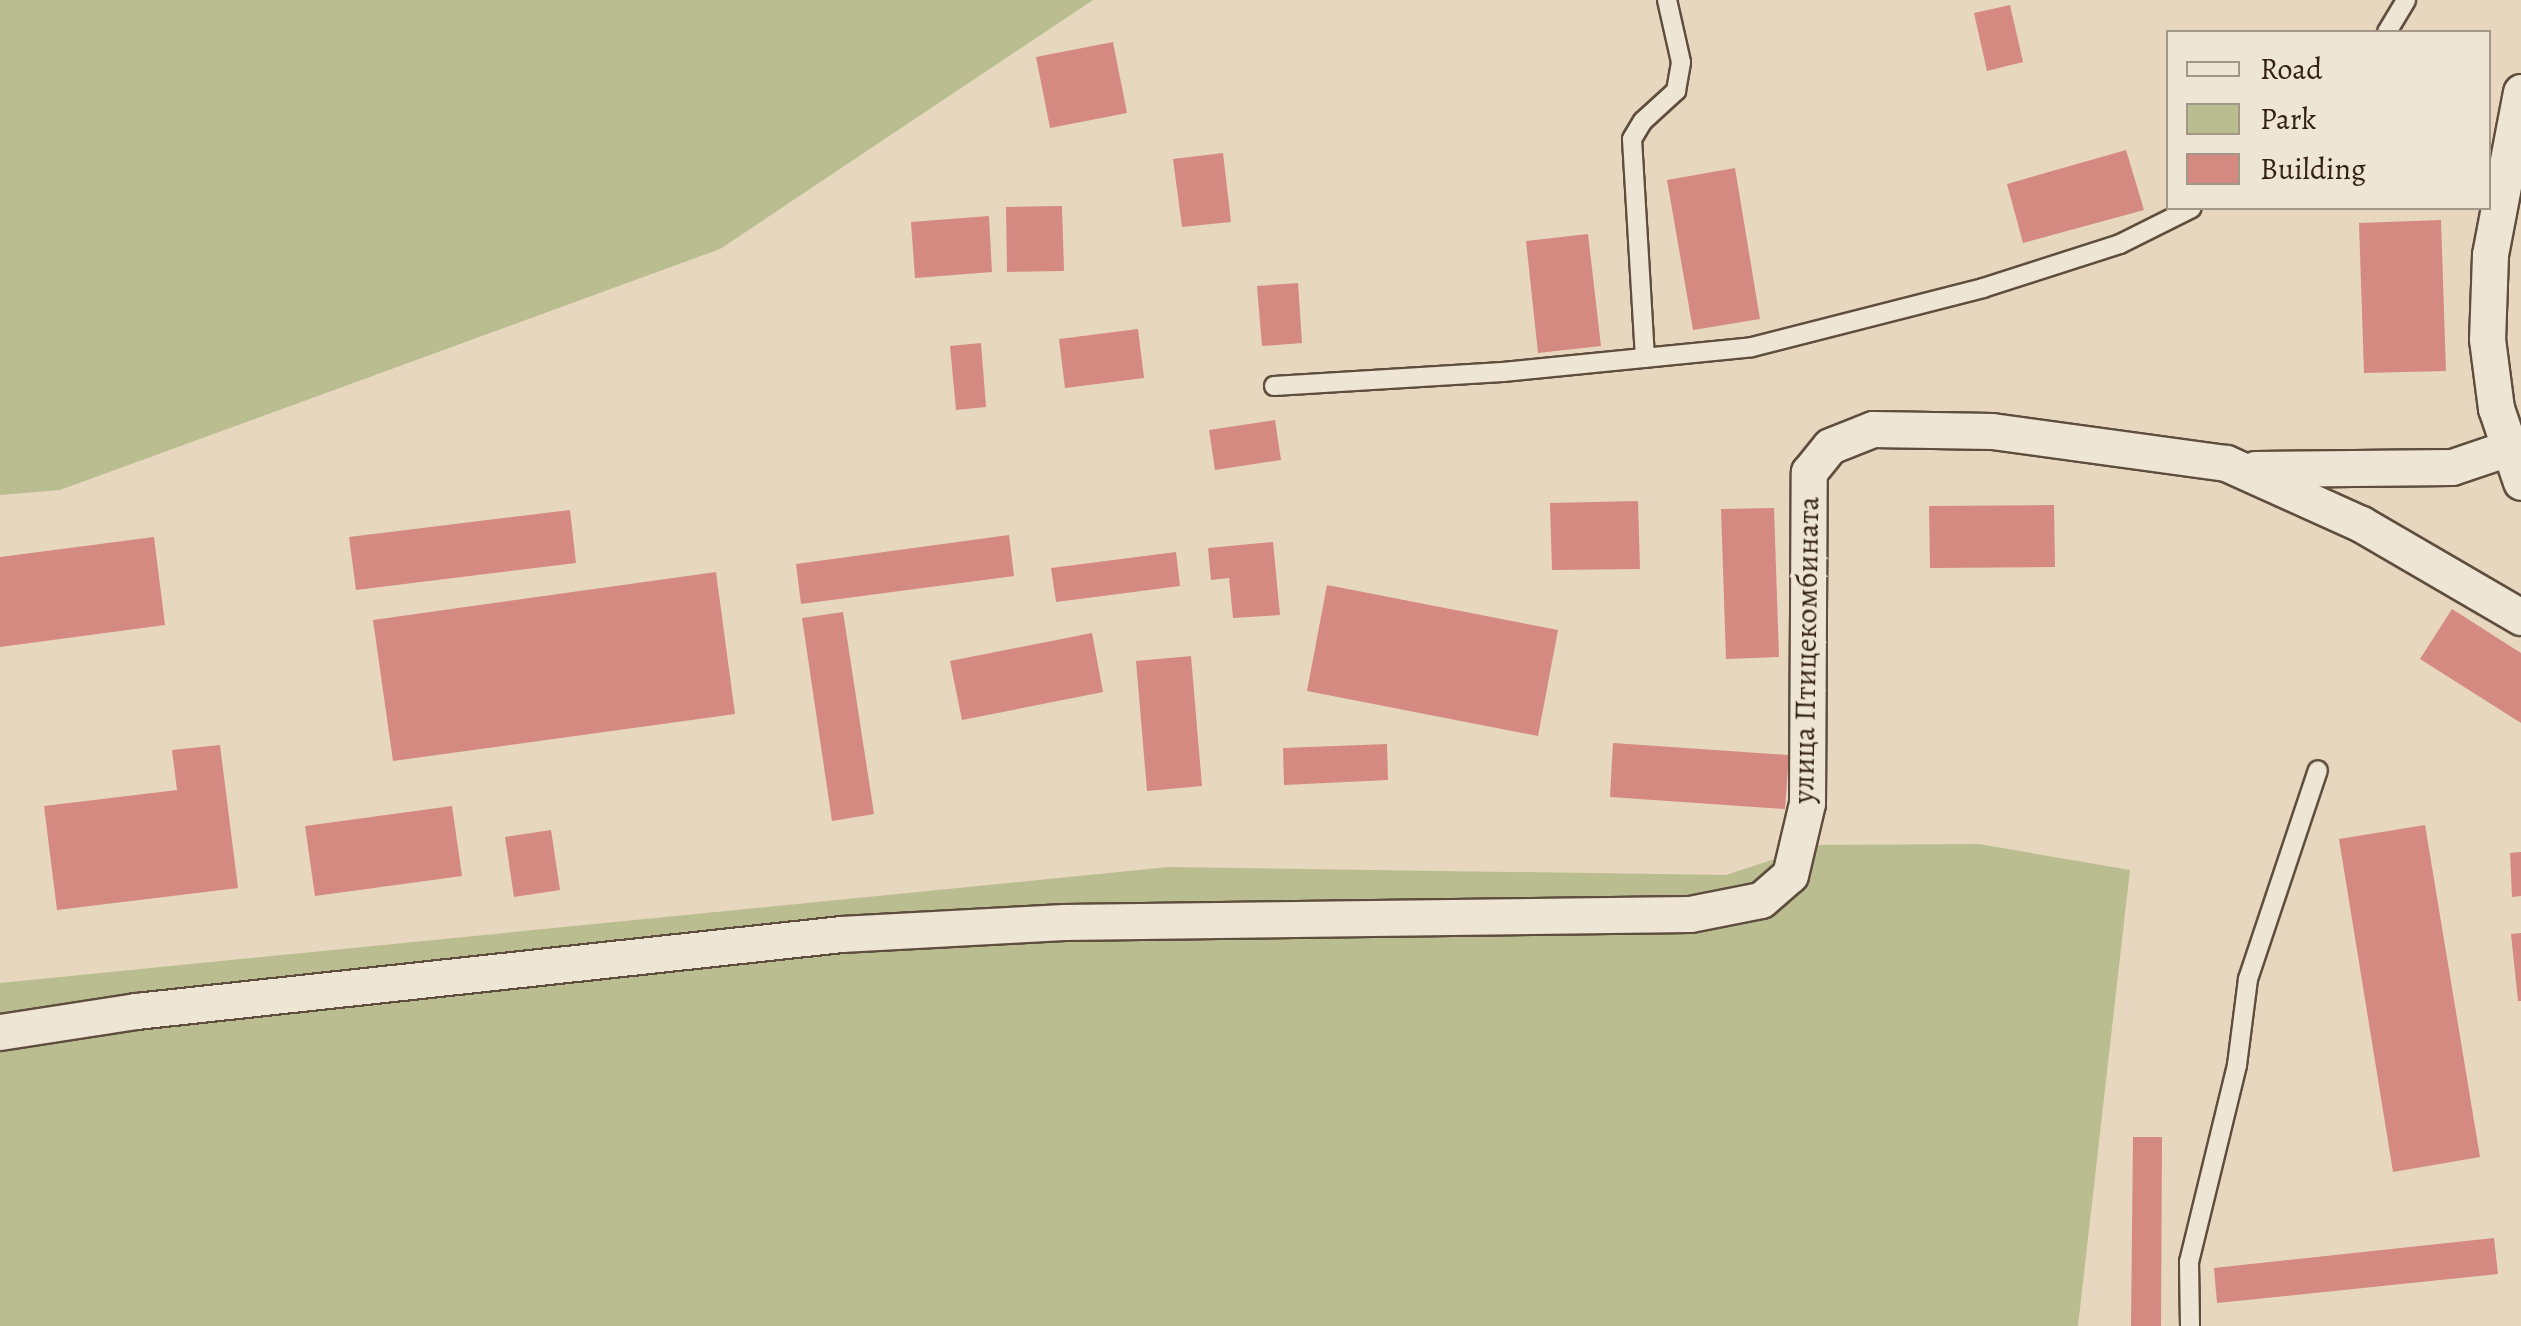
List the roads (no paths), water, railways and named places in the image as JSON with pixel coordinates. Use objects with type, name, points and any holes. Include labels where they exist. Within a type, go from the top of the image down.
[{"type":"street","points":[[2521,92],[2490,255],[2487,339],[2496,408],[2521,482]]},
{"type":"street","name":"улица Птицекомбината","points":[[0,1032],[136,1011],[841,934],[1142,920],[1690,914],[1761,900],[1790,875],[1807,803],[1809,472],[1830,446],[1873,429],[1992,431],[2226,464],[2361,524],[2521,617]]},
{"type":"street","points":[[2240,469],[2452,467],[2508,448]]},
{"type":"lane","points":[[1645,358],[1632,138],[1644,120],[1676,91],[1681,62],[1666,0]]},
{"type":"lane","points":[[2388,30],[2406,0]]},
{"type":"lane","points":[[1274,386],[1752,347],[1984,288],[2120,244],[2188,210]]},
{"type":"lane","points":[[2190,1326],[2189,1262],[2238,1065],[2248,978],[2318,770]]}]
